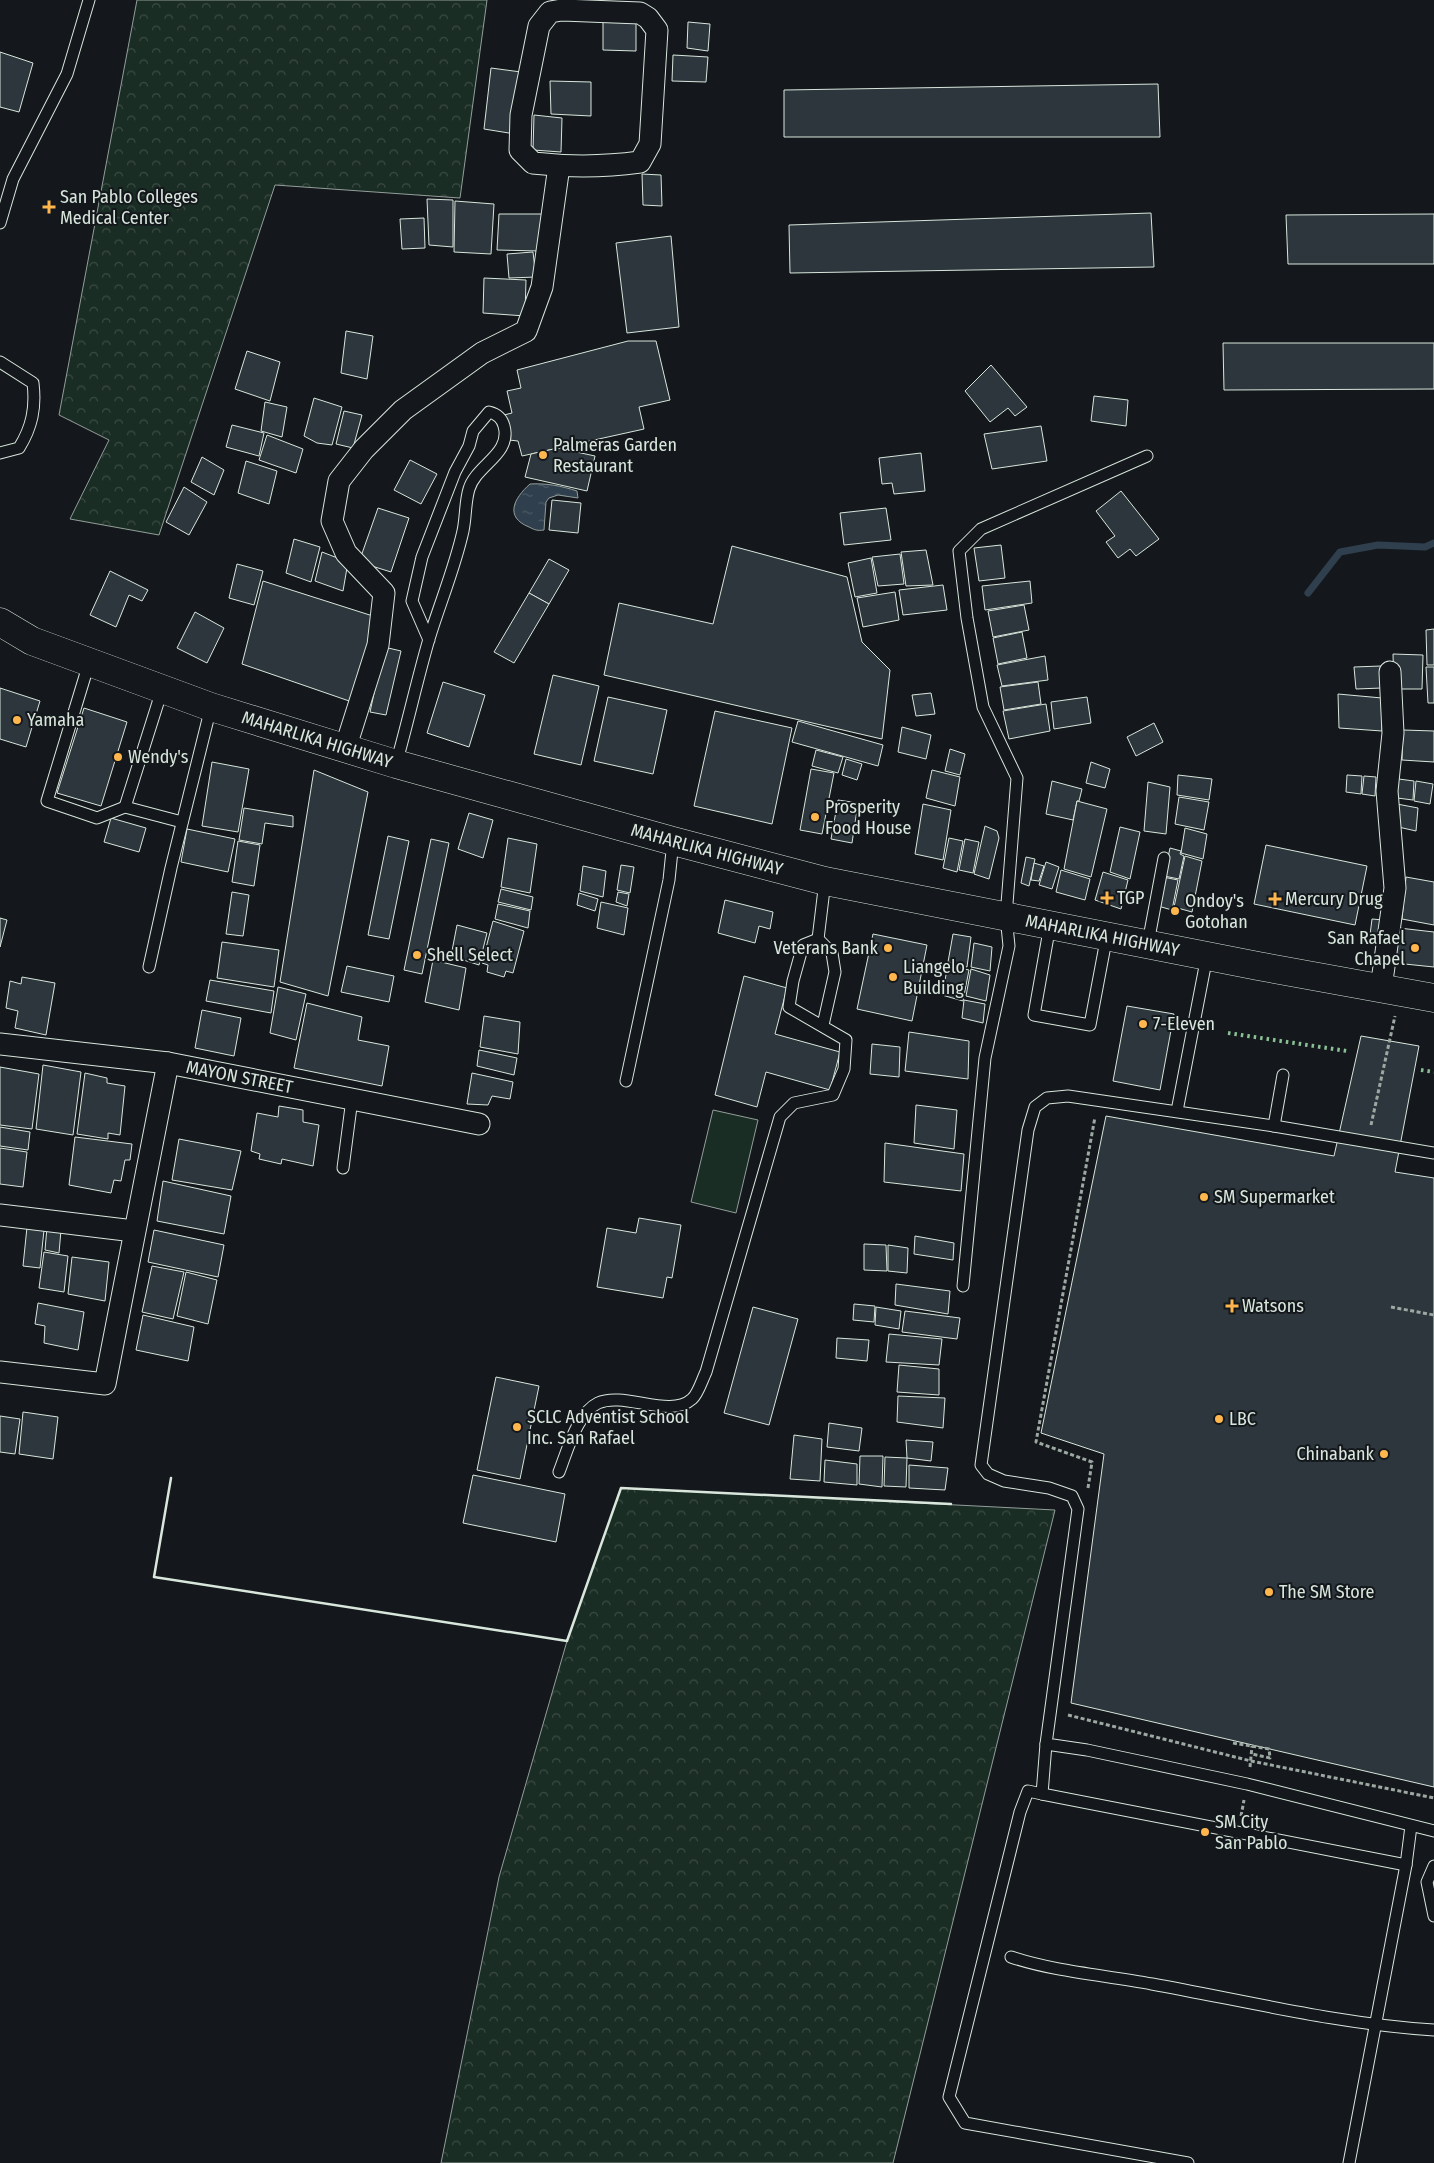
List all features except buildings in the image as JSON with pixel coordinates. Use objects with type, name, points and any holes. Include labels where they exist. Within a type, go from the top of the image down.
[{"type":"main road","name":"MAHARLIKA HIGHWAY","points":[[0,622],[32,641],[211,707],[396,764],[825,881],[1434,998]]},
{"type":"main road","points":[[0,640],[32,641]]},
{"type":"street","points":[[562,10],[640,13],[648,18],[657,30],[650,144],[647,150],[640,162],[618,165],[559,166],[532,163],[520,150],[521,115],[539,26],[543,18],[550,12],[562,10]]},
{"type":"street","points":[[345,749],[378,644],[384,593],[346,553],[332,520],[340,481],[364,449],[403,410],[448,375],[482,353],[526,331],[542,287],[559,166]]},
{"type":"street","points":[[1390,672],[1393,734],[1387,791],[1395,888],[1391,990]]},
{"type":"street","name":"MAYON STREET","points":[[0,1044],[168,1063],[479,1124]]},
{"type":"street","points":[[0,1372],[105,1384],[168,1063]]},
{"type":"street","points":[[0,1215],[134,1231]]},
{"type":"lane","points":[[0,223],[13,179],[67,74],[89,0]]},
{"type":"lane","points":[[0,362],[34,383],[36,406],[27,436],[19,448],[0,452]]},
{"type":"lane","points":[[396,764],[429,640],[463,531],[469,488],[480,469],[499,452],[504,443],[505,431],[502,421],[496,413],[489,412],[473,431],[469,446],[456,472],[422,557],[412,601],[429,640]]},
{"type":"lane","points":[[963,1286],[984,1058],[1009,946],[1006,916],[1016,778],[984,708],[967,618],[959,551],[981,529],[1147,456]]},
{"type":"lane","points":[[89,663],[48,801],[97,818],[125,807],[182,822]]},
{"type":"lane","points":[[125,807],[162,690]]},
{"type":"lane","points":[[149,967],[182,822],[211,707]]},
{"type":"lane","points":[[626,1081],[669,880],[673,841]]},
{"type":"lane","points":[[1148,944],[1164,858]]},
{"type":"lane","points":[[818,940],[825,881]]},
{"type":"lane","points":[[1050,925],[1034,1015],[1090,1025],[1107,935]]},
{"type":"lane","points":[[559,1472],[576,1429],[586,1414],[598,1403],[614,1401],[678,1406],[693,1399],[706,1372],[780,1117],[794,1103],[833,1095],[844,1069],[846,1040],[823,1025],[804,1018],[789,1007],[793,982],[803,945],[818,940]]},
{"type":"lane","points":[[818,940],[832,953],[835,972],[823,1025]]},
{"type":"lane","points":[[1177,1111],[1207,955]]},
{"type":"lane","points":[[1274,1126],[1283,1075]]},
{"type":"lane","points":[[1042,1794],[1046,1744],[1078,1509],[1072,1496],[1049,1488],[1004,1481],[988,1474],[981,1464],[1028,1130],[1035,1107],[1046,1098],[1068,1096],[1274,1126],[1434,1153]]},
{"type":"lane","points":[[343,1168],[352,1099]]},
{"type":"lane","points":[[1046,1744],[1087,1750],[1247,1784],[1411,1826],[1434,1830]]},
{"type":"lane","points":[[1188,2163],[965,2123],[949,2096],[1020,1812],[1028,1791],[1406,1864]]},
{"type":"lane","points":[[1349,2163],[1406,1864],[1411,1826]]},
{"type":"lane","points":[[1434,1866],[1427,1882],[1434,1916]]},
{"type":"lane","points":[[1011,1956],[1037,1966],[1101,1974],[1376,2026],[1434,2030]]},
{"type":"path","points":[[1367,1143],[1391,990]]},
{"type":"path","points":[[1088,1491],[1092,1462],[1036,1442],[1095,1116]]},
{"type":"path","points":[[1391,1307],[1434,1315]]},
{"type":"path","points":[[1062,1714],[1251,1761],[1434,1798]]},
{"type":"path","points":[[1233,1743],[1252,1746],[1269,1749],[1270,1758],[1252,1754],[1252,1746]]},
{"type":"green space","points":[[137,0],[487,0],[460,198],[275,185],[159,535],[70,519],[109,440],[59,415]]},
{"type":"green space","points":[[713,1110],[758,1120],[736,1213],[691,1202]]},
{"type":"green space","points":[[621,1488],[1055,1510],[893,2163],[441,2163],[499,1877],[567,1641]]},
{"type":"water","points":[[530,484],[548,484],[571,489],[577,491],[578,498],[558,495],[549,498],[546,502],[544,530],[536,530],[521,523],[514,513],[516,501]]},
{"type":"waterway","points":[[1308,593],[1340,552],[1378,545],[1425,547],[1434,543]]},
{"type":"hedge","points":[[1228,1033],[1347,1051]]},
{"type":"hedge","points":[[1421,1070],[1434,1072]]},
{"type":"wall","points":[[171,1478],[154,1577],[567,1641],[621,1488],[951,1504]]},
{"type":"place","name":"San Pablo Colleges Medical Center","points":[[49,207]]},
{"type":"place","name":"Palmeras Garden Restaurant","points":[[543,455]]},
{"type":"place","name":"Yamaha","points":[[17,720]]},
{"type":"place","name":"Wendy's","points":[[118,757]]},
{"type":"place","name":"Prosperity Food House","points":[[815,817]]},
{"type":"place","name":"TGP","points":[[1107,898]]},
{"type":"place","name":"Mercury Drug","points":[[1275,899]]},
{"type":"place","name":"Ondoy's Gotohan","points":[[1175,911]]},
{"type":"place","name":"Veterans Bank","points":[[888,948]]},
{"type":"place","name":"San Rafael Chapel","points":[[1415,948]]},
{"type":"place","name":"Shell Select","points":[[417,955]]},
{"type":"place","name":"Liangelo Building","points":[[893,977]]},
{"type":"place","name":"7-Eleven","points":[[1143,1024]]},
{"type":"place","name":"SM Supermarket","points":[[1204,1197]]},
{"type":"place","name":"Watsons","points":[[1232,1306]]},
{"type":"place","name":"LBC","points":[[1219,1419]]},
{"type":"place","name":"SCLC Adventist School Inc. San Rafael","points":[[517,1427]]},
{"type":"place","name":"Chinabank","points":[[1384,1454]]},
{"type":"place","name":"The SM Store","points":[[1269,1592]]},
{"type":"place","name":"SM City San Pablo","points":[[1205,1832]]}]
